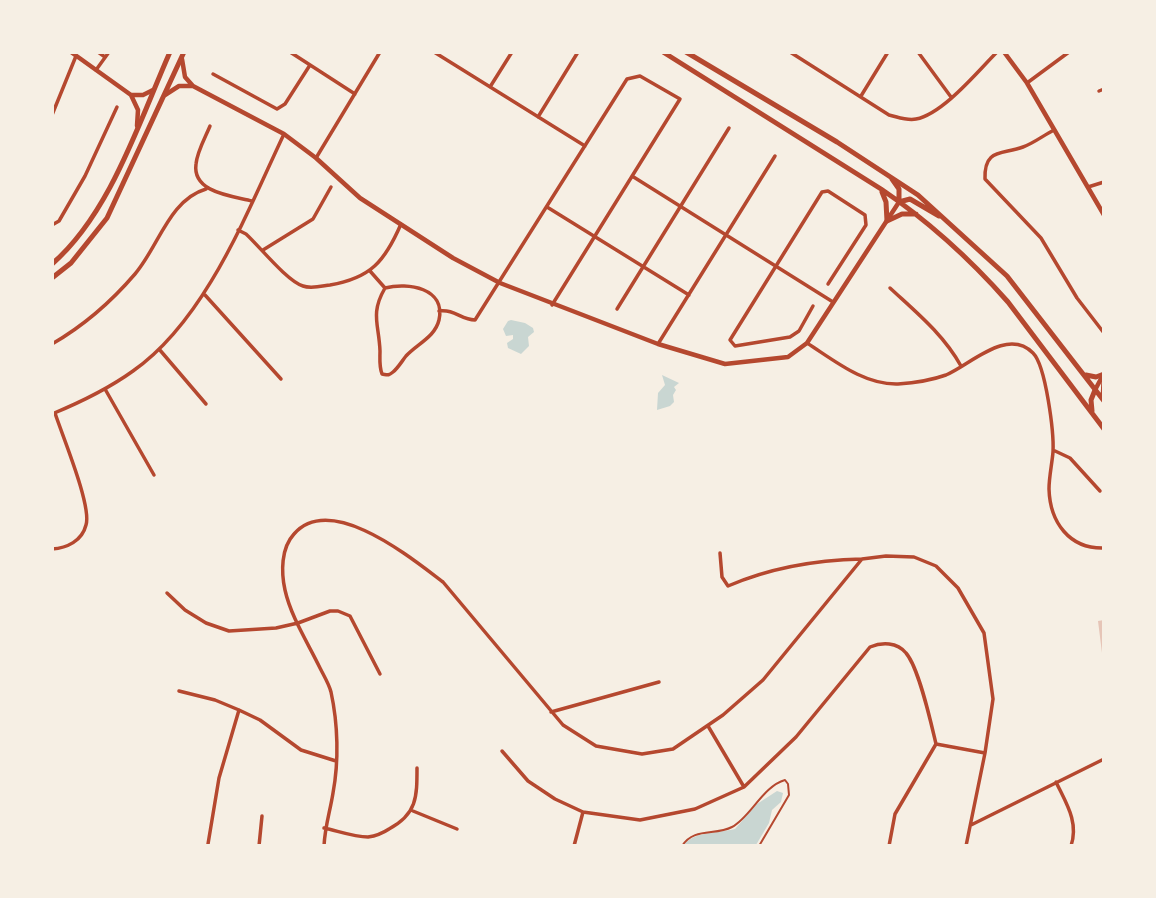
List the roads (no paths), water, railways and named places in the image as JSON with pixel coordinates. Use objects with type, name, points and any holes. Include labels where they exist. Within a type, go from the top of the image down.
[{"type":"main road","points":[[52,264],[82,234],[102,205],[170,52]]},
{"type":"main road","points":[[663,52],[881,189],[916,214],[1008,302],[1104,429]]},
{"type":"main road","points":[[686,52],[837,142],[918,195],[1007,276],[1103,401]]},
{"type":"main road","points":[[52,278],[91,241],[107,218],[183,54]]},
{"type":"main road","points":[[892,178],[899,189],[899,202]]},
{"type":"main road","points":[[881,189],[886,202],[887,221],[902,214],[916,214]]},
{"type":"main road","points":[[899,202],[911,198],[950,222]]},
{"type":"main road","points":[[1083,374],[1092,377],[1104,375],[1103,401]]},
{"type":"main road","points":[[1092,414],[1091,400],[1095,390]]},
{"type":"street","points":[[98,52],[105,57]]},
{"type":"street","points":[[96,70],[109,52]]},
{"type":"street","points":[[290,52],[355,94]]},
{"type":"street","points":[[316,159],[380,52]]},
{"type":"street","points":[[434,52],[585,146]]},
{"type":"street","points":[[443,58],[447,52]]},
{"type":"street","points":[[489,87],[512,52]]},
{"type":"street","points":[[538,117],[578,52]]},
{"type":"street","points":[[790,52],[889,114],[903,119],[916,119],[934,111],[997,52]]},
{"type":"street","points":[[861,96],[888,52]]},
{"type":"street","points":[[918,52],[951,97]]},
{"type":"street","points":[[1004,52],[1027,83],[1104,215]]},
{"type":"street","points":[[1027,83],[1069,52]]},
{"type":"street","points":[[52,115],[73,54],[131,95],[138,110],[137,127]]},
{"type":"street","points":[[183,54],[182,69],[193,86],[284,134],[360,198],[453,258],[500,283],[552,304],[658,345],[725,364],[788,357],[807,343],[899,202]]},
{"type":"street","points":[[213,74],[277,109],[285,104],[310,65]]},
{"type":"street","points":[[439,311],[449,310],[468,320],[475,320],[627,79],[639,76],[680,99],[552,304]]},
{"type":"street","points":[[164,96],[179,86],[193,86]]},
{"type":"street","points":[[131,95],[142,96],[153,90]]},
{"type":"street","points":[[52,225],[59,221],[85,176],[117,107]]},
{"type":"street","points":[[206,189],[197,176],[195,165],[210,126]]},
{"type":"street","points":[[617,309],[730,128]]},
{"type":"street","points":[[1054,130],[1022,147],[993,155],[988,161],[985,179],[1041,238],[1077,298],[1104,333]]},
{"type":"street","points":[[52,549],[65,548],[79,538],[87,524],[85,505],[54,413],[135,370],[159,348],[205,295],[284,134]]},
{"type":"street","points":[[658,345],[775,156]]},
{"type":"street","points":[[632,176],[833,302]]},
{"type":"street","points":[[1088,187],[1104,182]]},
{"type":"street","points":[[263,250],[313,219],[331,187]]},
{"type":"street","points":[[52,344],[88,322],[137,272],[186,198],[206,189],[252,201]]},
{"type":"street","points":[[813,306],[800,331],[790,337],[735,346],[730,340],[822,192],[828,191],[865,215],[866,225],[828,284]]},
{"type":"street","points":[[547,207],[689,295]]},
{"type":"street","points":[[238,230],[303,286],[312,287],[349,282],[364,276],[382,260],[401,224]]},
{"type":"street","points":[[370,271],[386,288]]},
{"type":"street","points":[[410,284],[425,289],[436,302],[439,311],[439,322],[429,337],[409,353],[394,371],[388,375],[382,374],[375,314],[379,299],[386,288],[410,284]]},
{"type":"street","points":[[890,288],[937,331],[961,366]]},
{"type":"street","points":[[205,295],[281,379]]},
{"type":"street","points":[[807,343],[852,372],[876,381],[897,384],[946,374],[994,348],[1009,345],[1032,352],[1042,370],[1053,450],[1049,490],[1057,522],[1072,541],[1082,546],[1104,548]]},
{"type":"street","points":[[159,348],[206,404]]},
{"type":"street","points":[[1095,390],[1104,375]]},
{"type":"street","points":[[105,388],[154,475]]},
{"type":"street","points":[[1053,450],[1070,458],[1100,491]]},
{"type":"street","points":[[324,845],[324,828],[333,793],[336,725],[330,689],[285,593],[282,573],[289,539],[305,524],[317,520],[333,520],[361,528],[443,582],[563,725],[596,746],[642,754],[673,749],[708,726],[763,680],[862,559]]},
{"type":"street","points":[[720,553],[722,577],[728,586],[752,575],[792,565],[886,556],[914,557],[936,566],[958,588],[984,633],[993,699],[966,845]]},
{"type":"street","points":[[167,593],[196,617],[229,631],[254,631],[298,624],[330,611],[338,611],[350,616],[380,674]]},
{"type":"street","points":[[502,751],[528,781],[555,799],[583,812],[640,820],[695,808],[744,787],[796,737],[870,647],[886,643],[897,645],[907,654],[924,695],[936,744],[895,814],[889,845]]},
{"type":"street","points":[[551,712],[659,682]]},
{"type":"street","points":[[179,691],[215,700],[239,710],[260,720],[301,750],[336,761]]},
{"type":"street","points":[[208,844],[219,778],[239,710]]},
{"type":"street","points":[[708,726],[744,787]]},
{"type":"street","points":[[936,744],[985,753]]},
{"type":"street","points":[[970,826],[1104,759]]},
{"type":"street","points":[[324,828],[370,837],[403,821],[412,811],[417,768]]},
{"type":"street","points":[[1056,782],[1074,820],[1071,845]]},
{"type":"street","points":[[412,811],[457,829]]},
{"type":"street","points":[[574,845],[583,812]]},
{"type":"street","points":[[260,845],[262,816]]}]
